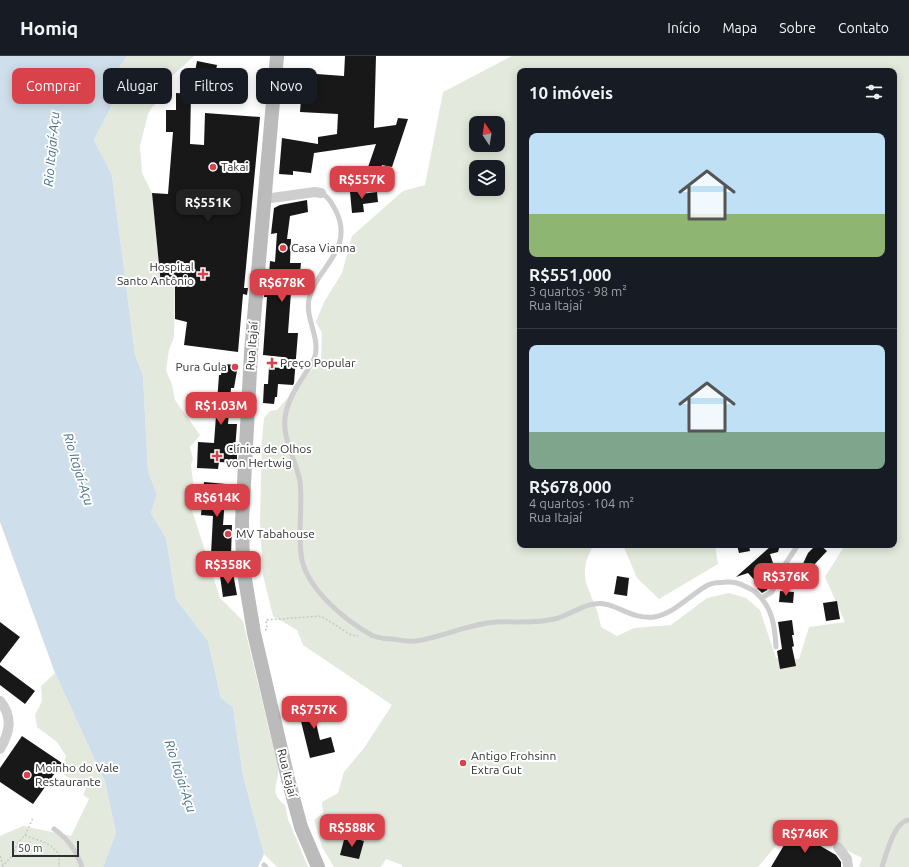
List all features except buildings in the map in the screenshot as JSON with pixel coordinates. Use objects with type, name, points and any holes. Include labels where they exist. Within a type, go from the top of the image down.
[{"type":"main road","name":"Rua Itajaí","points":[[277,56],[251,352],[242,521],[243,567],[254,633],[288,779],[301,827],[318,867]]},
{"type":"street","points":[[264,199],[315,192],[321,193]]},
{"type":"street","points":[[0,701],[9,721],[9,728],[0,749]]},
{"type":"street","points":[[838,847],[847,859],[848,867]]},
{"type":"lane","points":[[321,193],[326,196],[338,215],[341,233],[340,243],[332,262],[310,296],[309,312],[316,346],[315,356],[292,395],[286,412],[285,430],[288,446],[299,479],[303,560],[310,579],[327,600],[346,619],[376,637],[414,641],[476,624],[551,620],[566,616],[584,606],[596,603],[606,604],[627,614],[644,617],[656,617],[670,611],[712,583],[734,582],[747,586],[763,598],[772,618],[776,647]]},
{"type":"lane","points":[[763,598],[772,592],[784,566],[796,548]]},
{"type":"lane","points":[[882,867],[895,831],[901,823],[909,820]]},
{"type":"lane","points":[[54,829],[71,845],[82,867]]},
{"type":"path","points":[[262,631],[267,629],[266,620],[321,616],[351,635],[376,637]]},
{"type":"path","points":[[3,866],[13,855],[17,844],[25,834],[32,818]]},
{"type":"path","points":[[25,834],[46,842],[52,846],[59,854],[60,867]]},
{"type":"path","points":[[0,856],[3,866]]},
{"type":"shaded area","points":[[127,56],[194,56],[172,76],[172,68],[119,68]]},
{"type":"shaded area","points":[[512,56],[909,56],[909,867],[859,867],[862,858],[794,824],[758,867],[402,867],[402,865],[386,859],[381,867],[334,867],[322,847],[314,820],[323,813],[322,802],[338,793],[344,772],[364,748],[392,705],[303,645],[297,630],[273,616],[263,575],[260,521],[264,418],[270,411],[277,410],[321,359],[322,333],[316,322],[324,302],[342,273],[352,236],[403,191],[425,185],[443,92]]},
{"type":"shaded area","points":[[112,104],[156,104],[148,114],[140,146],[142,173],[152,193],[161,284],[175,284],[174,337],[169,350],[166,370],[172,385],[175,400],[200,435],[190,447],[193,459],[191,465],[194,489],[192,510],[220,598],[243,621],[278,767],[275,791],[277,796],[285,805],[288,819],[308,867],[277,867],[264,854],[243,775],[233,707],[221,698],[208,641],[176,599],[166,538],[151,513],[157,495],[148,471],[143,375],[135,355],[112,175],[94,140]]},
{"type":"shaded area","points":[[624,548],[715,548],[718,564],[659,599],[637,578]]},
{"type":"shaded area","points":[[55,673],[105,782],[116,833],[103,867],[0,867],[0,836],[23,826],[71,836],[89,799],[83,795],[86,788],[64,775],[62,767],[66,756],[57,742],[37,727],[35,715],[42,701],[41,686]]},
{"type":"water","name":"Rio Itajaí-Açu","points":[[0,56],[127,56],[119,68],[103,68],[103,104],[112,104],[94,140],[112,175],[135,355],[143,375],[148,471],[157,495],[151,513],[166,538],[176,599],[208,641],[221,698],[233,707],[243,775],[264,854],[258,867],[103,867],[116,833],[105,782],[55,673],[0,522]]},
{"type":"place","name":"Takai","points":[[213,167]]},
{"type":"place","name":"Casa Vianna","points":[[283,248]]},
{"type":"place","name":"Hospital Santo Antônio","points":[[203,274]]},
{"type":"place","name":"Preço Popular","points":[[272,363]]},
{"type":"place","name":"Pura Gula","points":[[235,367]]},
{"type":"place","name":"Clínica de Olhos von Hertwig","points":[[217,456]]},
{"type":"place","name":"MV Tabahouse","points":[[228,534]]},
{"type":"place","name":"Antigo Frohsinn Extra Gut","points":[[463,763]]},
{"type":"place","name":"Moinho do Vale Restaurante","points":[[27,775]]}]
